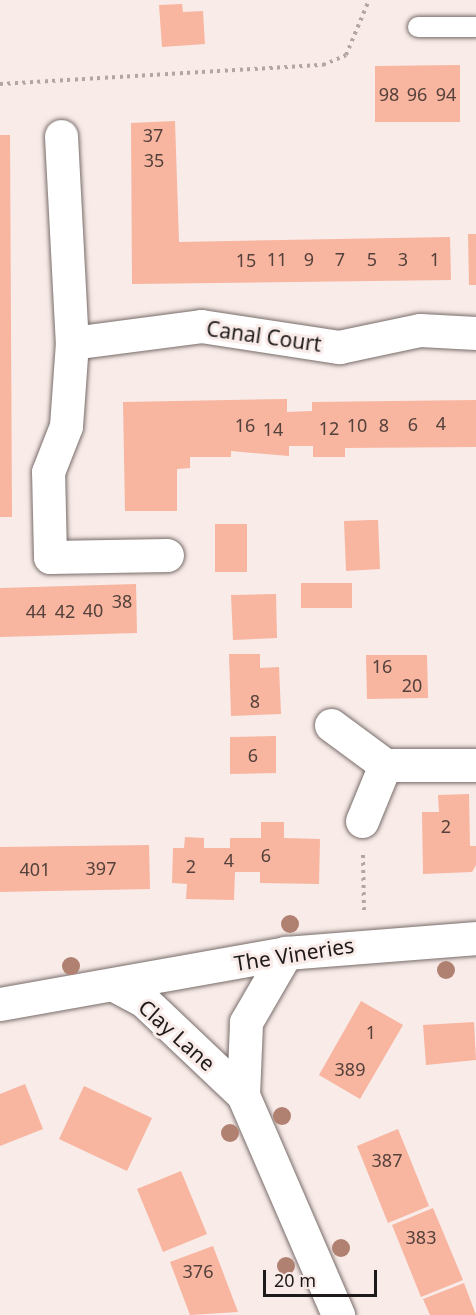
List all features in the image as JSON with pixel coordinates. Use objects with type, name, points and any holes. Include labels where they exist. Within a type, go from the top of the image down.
[{"type":"street","points":[[61,136],[72,343],[66,426],[48,472],[50,557],[167,555]]},
{"type":"street","name":"Canal Court","points":[[72,343],[201,326],[339,347],[420,330],[476,333]]},
{"type":"street","points":[[331,725],[385,765],[476,765]]},
{"type":"street","points":[[362,821],[385,765]]},
{"type":"street","name":"The Vineries","points":[[114,985],[286,953],[365,944],[476,938]]},
{"type":"street","name":"Clay Lane","points":[[243,1095],[246,1022],[286,953]]},
{"type":"street","points":[[0,1004],[114,985]]},
{"type":"street","name":"Clay Lane","points":[[114,985],[144,1001],[243,1095],[338,1315]]},
{"type":"lane","points":[[418,27],[476,27]]},
{"type":"path","points":[[0,84],[323,65],[346,55],[369,0]]},
{"type":"path","points":[[362,821],[365,944]]},
{"type":"building","points":[[182,4],[183,12],[203,11],[205,44],[162,47],[159,5]]},
{"type":"building","points":[[460,65],[460,122],[375,122],[375,66]]},
{"type":"building","points":[[175,121],[179,242],[450,237],[451,280],[132,284],[131,123]]},
{"type":"building","points":[[0,135],[10,135],[12,517],[0,517]]},
{"type":"building","points":[[468,234],[476,234],[476,285],[469,285]]},
{"type":"building","points":[[287,399],[287,412],[312,411],[312,402],[476,400],[476,447],[345,448],[345,457],[313,457],[313,446],[289,446],[289,456],[231,451],[231,457],[190,457],[190,468],[177,469],[177,511],[125,511],[123,402]]},
{"type":"building","points":[[378,520],[380,569],[346,571],[344,521]]},
{"type":"building","points":[[215,524],[247,524],[247,572],[215,572]]},
{"type":"building","points":[[301,583],[352,583],[352,608],[301,608]]},
{"type":"building","points":[[136,584],[137,633],[0,637],[0,588]]},
{"type":"building","points":[[276,594],[277,638],[233,640],[231,595]]},
{"type":"building","points":[[229,654],[260,654],[260,668],[279,667],[281,714],[231,716]]},
{"type":"building","points":[[366,655],[427,655],[428,698],[367,699]]},
{"type":"building","points":[[276,736],[276,773],[230,774],[230,737]]},
{"type":"building","points":[[469,794],[470,846],[476,846],[476,865],[472,872],[423,874],[422,812],[439,812],[438,795]]},
{"type":"building","points":[[261,822],[284,822],[284,838],[320,839],[319,884],[260,883],[260,872],[235,872],[234,900],[186,899],[187,884],[172,883],[173,848],[184,848],[185,837],[204,838],[204,848],[230,848],[230,838],[261,838]]},
{"type":"building","points":[[149,845],[150,889],[0,892],[0,847]]},
{"type":"building","points":[[361,1001],[403,1025],[360,1099],[319,1075]]},
{"type":"building","points":[[474,1022],[476,1060],[426,1065],[423,1025]]},
{"type":"building","points":[[25,1084],[43,1129],[0,1146],[0,1094]]},
{"type":"building","points":[[84,1086],[152,1118],[127,1171],[59,1139]]},
{"type":"building","points":[[398,1129],[429,1206],[388,1223],[357,1146]]},
{"type":"building","points":[[181,1171],[207,1234],[163,1252],[137,1189]]},
{"type":"building","points":[[433,1208],[463,1280],[421,1297],[392,1225]]},
{"type":"building","points":[[213,1246],[238,1312],[190,1315],[170,1262]]},
{"type":"building","points":[[464,1283],[476,1315],[430,1315],[423,1299]]}]
